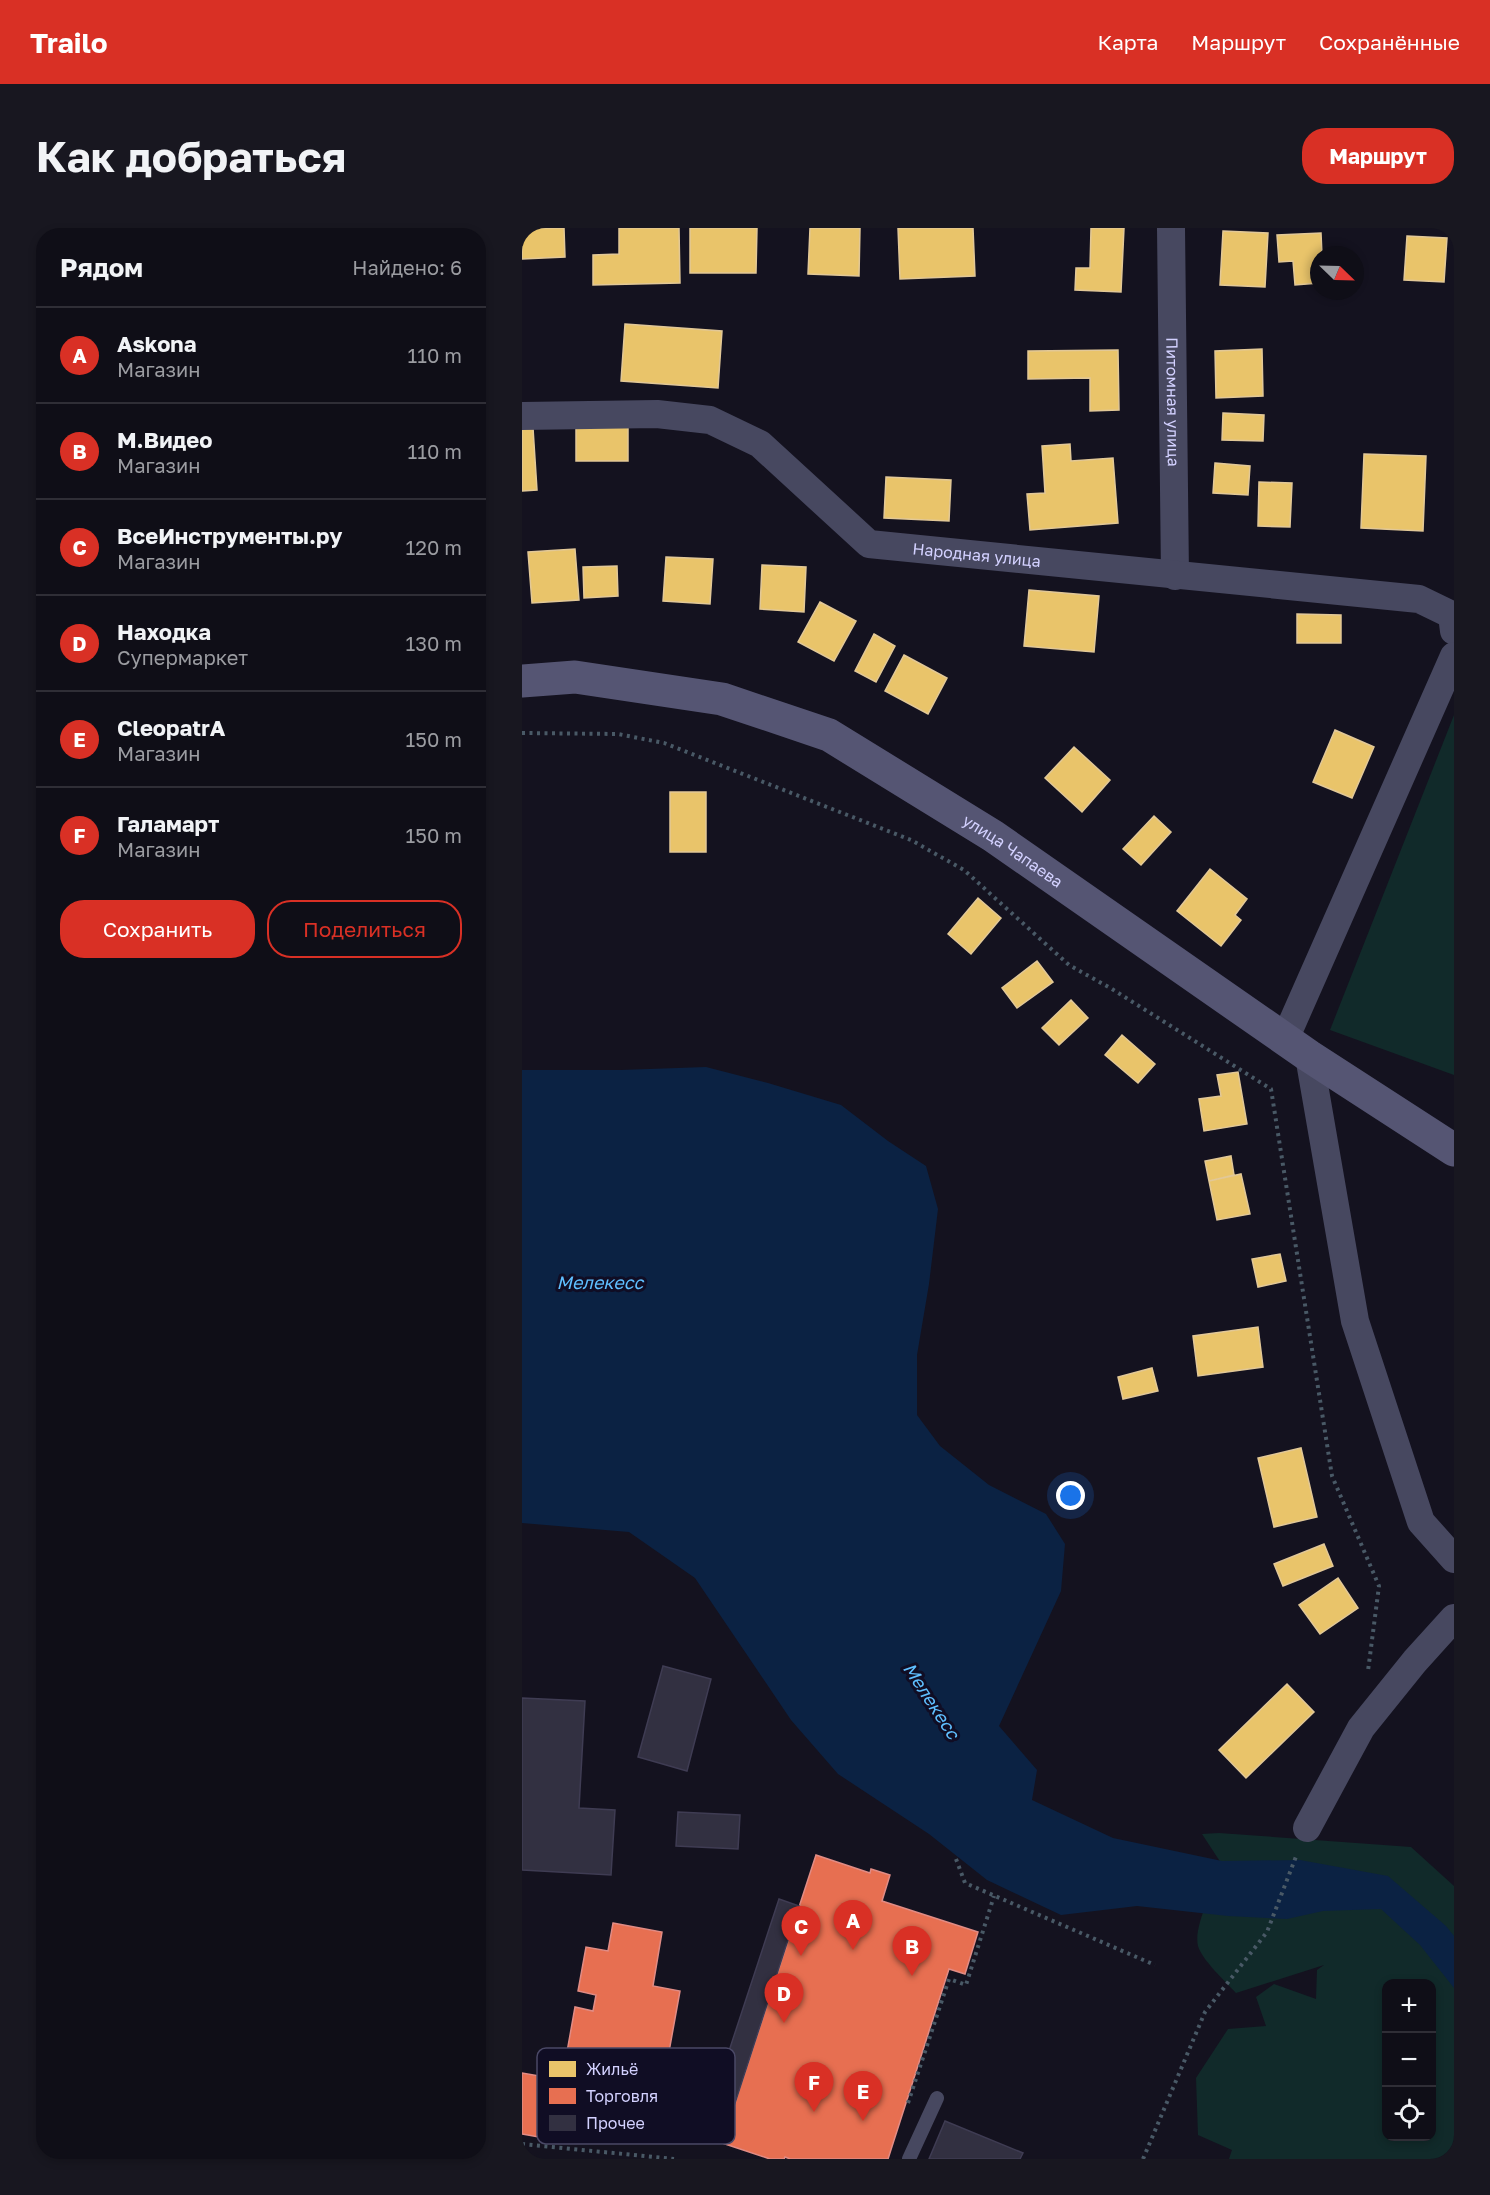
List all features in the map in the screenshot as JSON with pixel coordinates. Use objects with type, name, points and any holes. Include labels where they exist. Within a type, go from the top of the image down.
[{"type":"street","name":"Питомная улица","points":[[1171,228],[1175,576]]},
{"type":"street","name":"Народная улица","points":[[522,416],[657,414],[710,420],[760,444],[869,544],[1419,599],[1452,615],[1454,631]]},
{"type":"street","points":[[1454,656],[1297,1048],[1355,1321],[1421,1522],[1454,1559]]},
{"type":"street","name":"улица Чапаева","points":[[522,681],[575,677],[722,699],[830,735],[993,836],[1297,1048],[1454,1150]]},
{"type":"street","points":[[1307,1828],[1361,1728],[1454,1618]]},
{"type":"lane","points":[[909,2159],[937,2098]]},
{"type":"path","points":[[522,733],[618,734],[664,743],[911,840],[964,870],[1069,965],[1112,989],[1271,1089],[1332,1476],[1379,1586],[1367,1681]]},
{"type":"path","points":[[1143,2159],[1205,2012],[1267,1932],[1307,1828]]},
{"type":"path","points":[[956,1859],[965,1883],[1155,1965]]},
{"type":"path","points":[[904,2114],[949,1979],[966,1985],[994,1896]]},
{"type":"path","points":[[522,2144],[674,2159]]},
{"type":"green space","points":[[1454,715],[1454,1075],[1330,1030]]},
{"type":"green space","points":[[1219,1833],[1411,1847],[1454,1886],[1454,2159],[1229,2159],[1232,2150],[1198,2135],[1196,2078],[1228,2029],[1266,2026],[1256,1997],[1274,1984],[1316,1999],[1317,1970],[1324,1965],[1236,1993],[1204,1958],[1197,1938],[1210,1894],[1223,1866],[1202,1834]]},
{"type":"water","name":"Мелекесс","points":[[706,1067],[841,1105],[888,1141],[926,1166],[938,1209],[917,1355],[917,1415],[940,1446],[989,1485],[1046,1514],[1065,1544],[1061,1591],[999,1726],[1037,1770],[1032,1800],[1113,1838],[1222,1861],[1300,1860],[1388,1876],[1446,1926],[1454,1936],[1454,1988],[1420,1945],[1381,1909],[1323,1911],[1287,1919],[1228,1916],[1137,1906],[1061,1915],[987,1880],[929,1834],[838,1774],[791,1720],[695,1578],[629,1532],[522,1523],[522,1070]]},
{"type":"building: Жильё","points":[[522,228],[564,228],[565,257],[522,259]]},
{"type":"building: Жильё","points":[[619,228],[679,228],[680,283],[593,285],[593,255],[619,254]]},
{"type":"building: Жильё","points":[[690,228],[757,228],[756,273],[690,273]]},
{"type":"building: Жильё","points":[[810,228],[860,228],[859,276],[808,274]]},
{"type":"building: Жильё","points":[[898,228],[973,228],[975,276],[900,279]]},
{"type":"building: Жильё","points":[[1091,228],[1124,228],[1121,292],[1075,290],[1076,268],[1090,268]]},
{"type":"building: Жильё","points":[[1223,231],[1268,233],[1265,287],[1220,285]]},
{"type":"building: Жильё","points":[[1321,233],[1322,246],[1310,246],[1310,284],[1295,285],[1293,261],[1279,262],[1277,235]]},
{"type":"building: Жильё","points":[[1407,236],[1447,238],[1444,282],[1404,280]]},
{"type":"building: Жильё","points":[[625,324],[722,331],[718,388],[621,381]]},
{"type":"building: Жильё","points":[[1262,349],[1263,396],[1216,398],[1215,351]]},
{"type":"building: Жильё","points":[[1118,350],[1119,410],[1090,411],[1090,378],[1028,379],[1028,351]]},
{"type":"building: Жильё","points":[[1223,413],[1264,415],[1263,441],[1222,440]]},
{"type":"building: Жильё","points":[[628,423],[628,461],[576,461],[576,424]]},
{"type":"building: Жильё","points":[[533,428],[537,490],[522,491],[522,429]]},
{"type":"building: Жильё","points":[[1070,444],[1071,461],[1113,458],[1118,523],[1030,530],[1027,494],[1045,493],[1042,446]]},
{"type":"building: Жильё","points":[[1364,454],[1426,456],[1423,531],[1361,528]]},
{"type":"building: Жильё","points":[[1215,463],[1250,466],[1248,495],[1213,493]]},
{"type":"building: Жильё","points":[[886,477],[951,480],[949,521],[884,518]]},
{"type":"building: Жильё","points":[[1259,482],[1292,483],[1290,527],[1258,526]]},
{"type":"building: Жильё","points":[[575,549],[579,600],[532,603],[528,552]]},
{"type":"building: Жильё","points":[[666,557],[713,559],[710,604],[663,601]]},
{"type":"building: Жильё","points":[[762,565],[806,567],[804,612],[760,609]]},
{"type":"building: Жильё","points":[[617,566],[618,596],[584,598],[583,567]]},
{"type":"building: Жильё","points":[[1029,590],[1099,596],[1094,652],[1024,646]]},
{"type":"building: Жильё","points":[[820,602],[856,621],[834,661],[798,642]]},
{"type":"building: Жильё","points":[[1297,614],[1341,615],[1341,643],[1297,643]]},
{"type":"building: Жильё","points":[[874,634],[895,646],[876,682],[855,671]]},
{"type":"building: Жильё","points":[[904,655],[947,678],[928,714],[885,691]]},
{"type":"building: Жильё","points":[[1335,730],[1374,747],[1352,798],[1313,782]]},
{"type":"building: Жильё","points":[[1074,747],[1110,780],[1082,812],[1045,778]]},
{"type":"building: Жильё","points":[[670,792],[706,792],[706,852],[670,852]]},
{"type":"building: Жильё","points":[[1154,816],[1171,832],[1141,865],[1123,849]]},
{"type":"building: Жильё","points":[[1210,869],[1247,899],[1235,915],[1241,920],[1221,946],[1177,911]]},
{"type":"building: Жильё","points":[[978,898],[1001,918],[971,954],[948,934]]},
{"type":"building: Жильё","points":[[1037,961],[1053,982],[1017,1008],[1002,988]]},
{"type":"building: Жильё","points":[[1071,1000],[1088,1018],[1059,1045],[1042,1028]]},
{"type":"building: Жильё","points":[[1122,1035],[1155,1064],[1138,1083],[1105,1055]]},
{"type":"building: Жильё","points":[[1238,1072],[1247,1124],[1204,1131],[1199,1099],[1221,1096],[1217,1075]]},
{"type":"building: Жильё","points":[[1231,1156],[1234,1175],[1209,1181],[1205,1161]]},
{"type":"building: Жильё","points":[[1241,1174],[1250,1214],[1217,1220],[1209,1181]]},
{"type":"building: Жильё","points":[[1280,1254],[1286,1281],[1258,1287],[1252,1259]]},
{"type":"building: Жильё","points":[[1258,1327],[1263,1367],[1198,1376],[1193,1336]]},
{"type":"building: Жильё","points":[[1152,1368],[1158,1391],[1123,1399],[1118,1377]]},
{"type":"building: Жильё","points":[[1301,1448],[1317,1517],[1274,1527],[1258,1458]]},
{"type":"building: Жильё","points":[[1324,1544],[1333,1566],[1283,1586],[1274,1564]]},
{"type":"building: Жильё","points":[[1338,1578],[1358,1608],[1320,1634],[1299,1605]]},
{"type":"building: Жильё","points":[[1287,1684],[1314,1712],[1246,1778],[1219,1750]]},
{"type":"building: Торговля","points":[[816,1855],[870,1873],[871,1869],[890,1875],[882,1901],[978,1932],[965,1974],[949,1969],[888,2159],[790,2159],[785,2157],[784,2159],[770,2159],[725,2144],[735,2144],[735,2103]]},
{"type":"building: Торговля","points":[[613,1923],[662,1932],[653,1986],[680,1991],[670,2048],[568,2048],[575,2007],[593,2011],[596,1995],[578,1991],[586,1947],[608,1951]]},
{"type":"building: Торговля","points":[[522,2073],[537,2076],[537,2137],[522,2134]]},
{"type":"building: Прочее","points":[[663,1666],[711,1679],[687,1771],[638,1757]]},
{"type":"building: Прочее","points":[[522,1698],[585,1701],[579,1808],[615,1810],[611,1875],[522,1870]]},
{"type":"building: Прочее","points":[[678,1812],[740,1815],[738,1849],[676,1846]]},
{"type":"building: Прочее","points":[[779,1899],[799,1906],[735,2103],[735,2048],[730,2048]]},
{"type":"building: Прочее","points":[[945,2121],[1023,2153],[1020,2159],[929,2159]]},
{"type":"place","name":"Askona","points":[[853,1950]]},
{"type":"place","name":"ВсеИнструменты.ру","points":[[801,1956]]},
{"type":"place","name":"М.Видео","points":[[912,1976]]},
{"type":"place","name":"Находка","points":[[784,2023]]},
{"type":"place","name":"Галамарт","points":[[814,2112]]},
{"type":"place","name":"CleopatrA","points":[[863,2121]]}]
